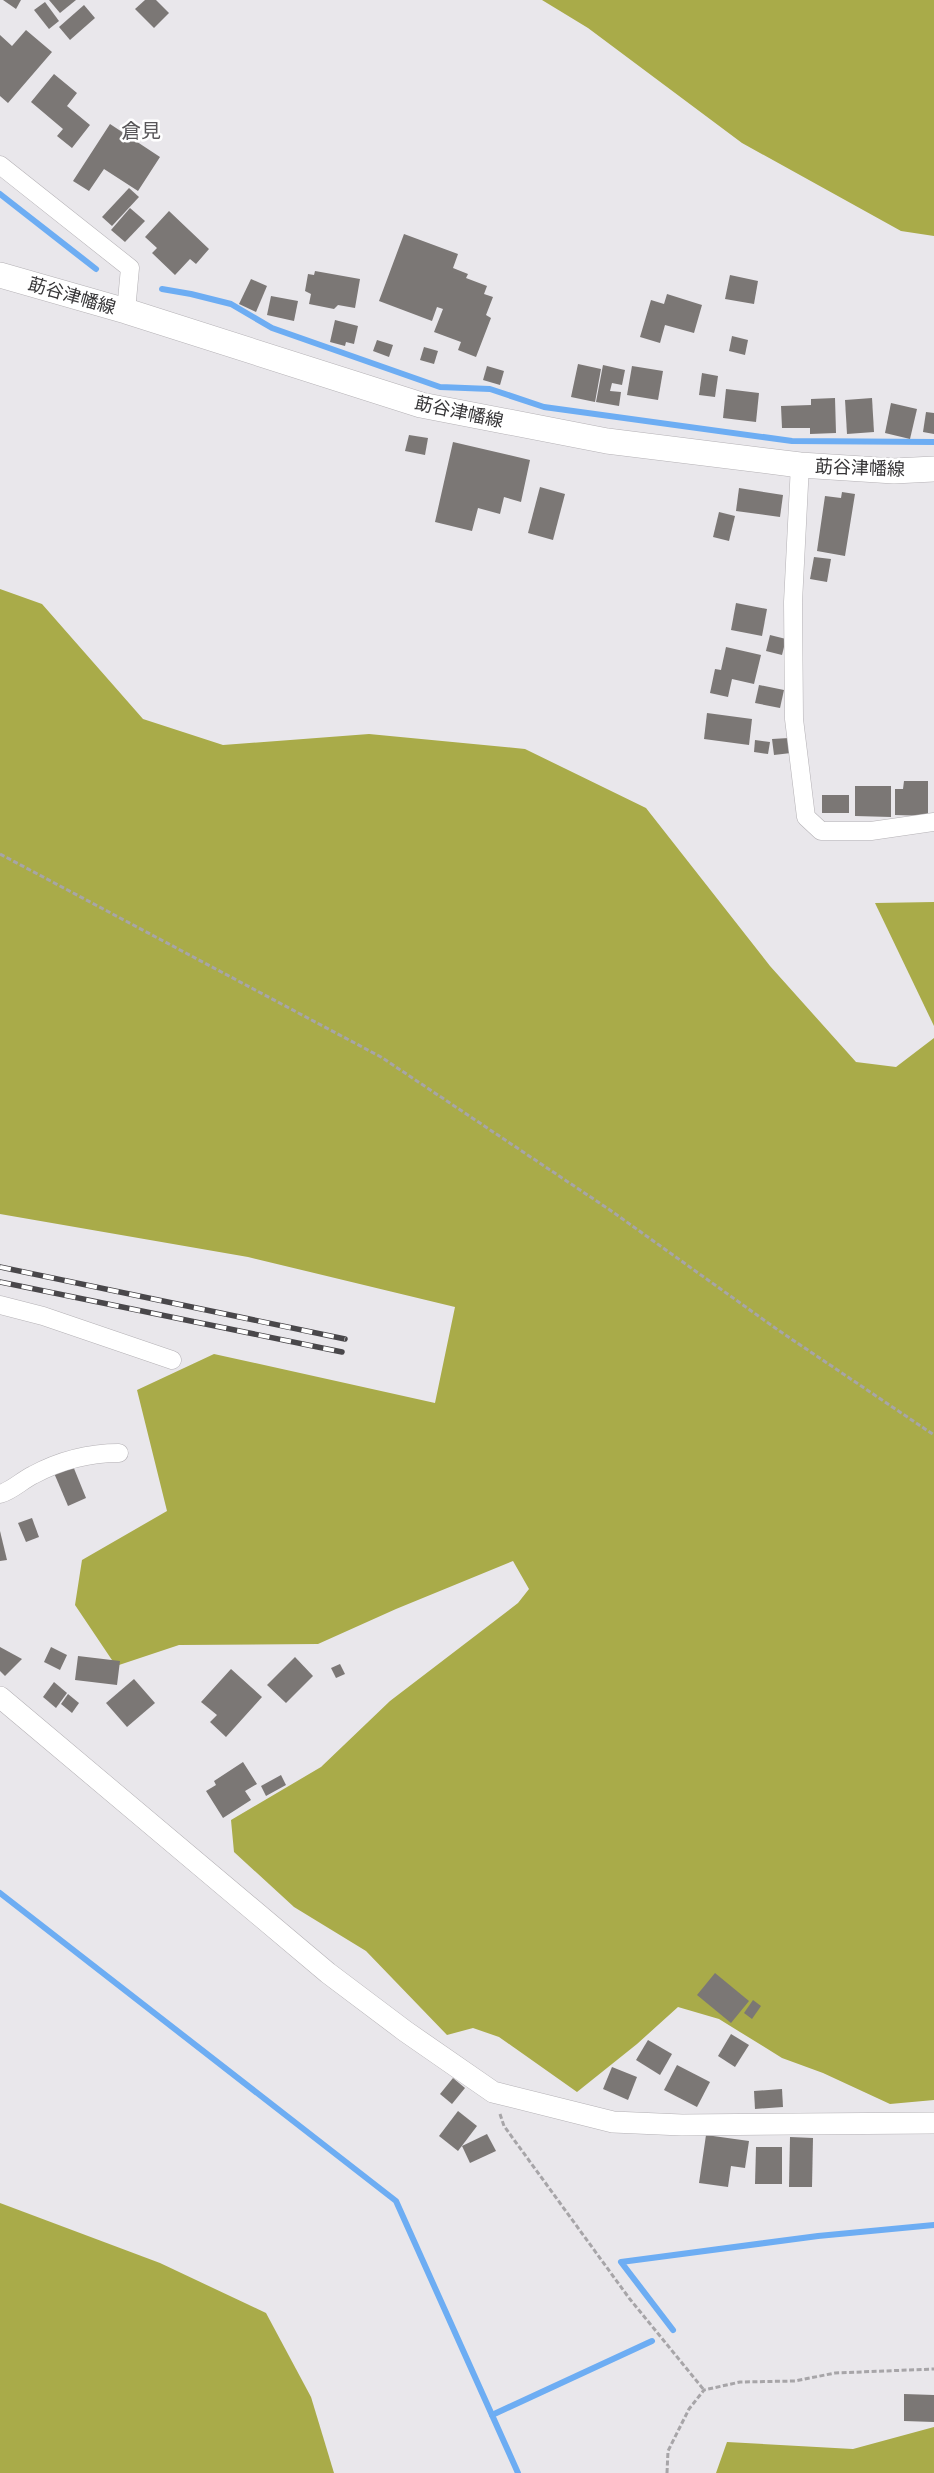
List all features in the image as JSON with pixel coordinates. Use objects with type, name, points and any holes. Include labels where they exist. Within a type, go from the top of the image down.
[{"type":"main road","name":"莇谷津幡線","points":[[0,275],[126,312],[421,406],[607,441],[800,465],[894,471],[934,469]]},
{"type":"street","points":[[0,165],[130,268],[126,312]]},
{"type":"street","points":[[800,465],[793,602],[794,719],[806,817],[821,831],[871,831],[934,822]]},
{"type":"street","points":[[0,1305],[43,1316],[172,1360]]},
{"type":"street","points":[[0,1494],[21,1484],[38,1472],[78,1458],[94,1453],[119,1453]]},
{"type":"street","points":[[0,1697],[328,1973],[405,2031],[493,2092],[614,2122],[682,2124],[934,2123]]},
{"type":"path","points":[[0,854],[381,1057],[610,1210],[778,1330],[934,1436]]},
{"type":"path","points":[[493,2092],[504,2126],[629,2298],[704,2390]]},
{"type":"path","points":[[667,2473],[668,2451],[689,2409],[704,2390],[740,2382],[795,2381],[835,2373],[934,2369]]},
{"type":"shaded area","points":[[542,0],[934,0],[934,236],[901,231],[742,143],[588,28]]},
{"type":"shaded area","points":[[0,589],[42,604],[143,719],[223,745],[369,734],[525,749],[646,808],[770,966],[856,1062],[896,1067],[934,1038],[934,2100],[890,2104],[823,2073],[782,2058],[719,2019],[678,2007],[637,2044],[577,2092],[499,2037],[473,2028],[447,2035],[366,1951],[294,1907],[234,1852],[231,1820],[321,1767],[390,1701],[518,1603],[529,1589],[513,1561],[396,1609],[318,1644],[179,1645],[116,1666],[75,1605],[82,1560],[167,1511],[137,1390],[214,1354],[435,1403],[455,1307],[248,1257],[0,1214]]},
{"type":"shaded area","points":[[934,902],[934,1026],[875,903]]},
{"type":"shaded area","points":[[0,2203],[160,2263],[266,2313],[311,2397],[334,2473],[0,2473]]},
{"type":"shaded area","points":[[934,2427],[934,2473],[716,2473],[727,2442],[853,2449]]},
{"type":"building","points":[[3,0],[21,0],[16,9]]},
{"type":"building","points":[[49,0],[76,0],[60,13]]},
{"type":"building","points":[[145,0],[156,0],[169,13],[154,28],[135,9]]},
{"type":"building","points":[[45,2],[59,21],[49,29],[34,10]]},
{"type":"building","points":[[84,5],[95,18],[70,40],[59,27]]},
{"type":"building","points":[[26,30],[52,52],[8,103],[0,96],[0,35],[12,46]]},
{"type":"building","points":[[54,74],[77,93],[67,106],[90,125],[72,148],[57,136],[63,129],[31,102]]},
{"type":"building","points":[[110,124],[160,157],[138,191],[104,169],[89,191],[73,181]]},
{"type":"building","points":[[129,188],[139,197],[112,226],[102,217]]},
{"type":"building","points":[[130,208],[145,221],[125,242],[111,230]]},
{"type":"building","points":[[169,211],[209,249],[196,264],[190,259],[175,275],[152,253],[157,248],[145,237]]},
{"type":"building","points":[[404,234],[458,254],[453,268],[468,274],[466,278],[487,286],[484,294],[493,297],[486,315],[491,318],[476,357],[458,350],[461,342],[434,332],[443,309],[437,307],[432,321],[379,301]]},
{"type":"building","points":[[315,271],[360,279],[355,308],[338,305],[334,309],[309,304],[311,294],[305,291],[308,274],[314,275]]},
{"type":"building","points":[[730,275],[758,281],[754,304],[725,299]]},
{"type":"building","points":[[251,279],[267,286],[256,312],[239,304]]},
{"type":"building","points":[[667,294],[702,305],[694,333],[665,325],[660,343],[640,337],[651,300],[664,304]]},
{"type":"building","points":[[271,296],[298,301],[294,321],[267,315]]},
{"type":"building","points":[[335,320],[358,326],[354,344],[346,342],[345,346],[330,342]]},
{"type":"building","points":[[732,336],[748,340],[745,355],[729,351]]},
{"type":"building","points":[[377,340],[393,345],[389,357],[373,351]]},
{"type":"building","points":[[424,347],[438,351],[434,364],[420,360]]},
{"type":"building","points":[[578,364],[601,369],[595,402],[571,397]]},
{"type":"building","points":[[603,365],[625,370],[622,385],[612,383],[610,391],[621,392],[619,406],[596,402]]},
{"type":"building","points":[[487,366],[504,371],[500,385],[483,380]]},
{"type":"building","points":[[632,366],[663,371],[658,400],[627,395]]},
{"type":"building","points":[[702,373],[718,376],[715,397],[699,395]]},
{"type":"building","points":[[726,389],[759,393],[756,422],[723,418]]},
{"type":"building","points":[[835,398],[836,433],[810,434],[810,428],[782,428],[781,406],[811,405],[811,399]]},
{"type":"building","points":[[872,398],[874,432],[847,434],[845,400]]},
{"type":"building","points":[[891,403],[917,409],[910,439],[885,433]]},
{"type":"building","points":[[926,412],[934,413],[934,434],[923,432]]},
{"type":"building","points":[[409,435],[428,438],[425,455],[405,451]]},
{"type":"building","points":[[453,442],[530,460],[521,502],[504,497],[500,514],[478,508],[472,531],[435,522]]},
{"type":"building","points":[[540,487],[565,494],[553,540],[528,533]]},
{"type":"building","points":[[739,488],[783,495],[780,517],[736,511]]},
{"type":"building","points":[[842,492],[855,494],[845,556],[817,551],[825,496],[841,498]]},
{"type":"building","points":[[719,512],[735,516],[729,541],[713,537]]},
{"type":"building","points":[[814,557],[831,559],[827,582],[810,579]]},
{"type":"building","points":[[736,603],[767,609],[762,636],[731,630]]},
{"type":"building","points":[[770,635],[786,639],[782,655],[766,651]]},
{"type":"building","points":[[726,647],[761,655],[754,684],[732,679],[728,697],[710,693],[715,669],[721,670]]},
{"type":"building","points":[[759,685],[784,690],[780,708],[755,703]]},
{"type":"building","points":[[707,713],[752,719],[749,745],[704,739]]},
{"type":"building","points":[[789,738],[791,753],[774,755],[772,739]]},
{"type":"building","points":[[755,740],[770,742],[768,754],[754,752]]},
{"type":"building","points":[[904,781],[928,781],[928,816],[895,815],[895,789],[903,789]]},
{"type":"building","points":[[855,786],[891,786],[891,817],[855,816]]},
{"type":"building","points":[[822,795],[849,795],[849,813],[822,813]]},
{"type":"building","points":[[73,1466],[86,1498],[68,1506],[54,1473]]},
{"type":"building","points":[[32,1518],[39,1537],[26,1542],[18,1523]]},
{"type":"building","points":[[0,1531],[7,1560],[0,1561]]},
{"type":"building","points":[[0,1647],[22,1659],[5,1676],[0,1671]]},
{"type":"building","points":[[51,1647],[67,1655],[60,1670],[44,1662]]},
{"type":"building","points":[[78,1656],[120,1661],[117,1685],[75,1680]]},
{"type":"building","points":[[295,1657],[313,1676],[286,1703],[267,1685]]},
{"type":"building","points":[[340,1664],[345,1674],[336,1678],[331,1668]]},
{"type":"building","points":[[231,1669],[262,1697],[226,1737],[210,1722],[217,1715],[201,1702]]},
{"type":"building","points":[[134,1679],[155,1703],[127,1727],[106,1703]]},
{"type":"building","points":[[54,1682],[67,1693],[56,1708],[43,1697]]},
{"type":"building","points":[[68,1694],[79,1703],[72,1713],[61,1704]]},
{"type":"building","points":[[243,1762],[257,1784],[245,1791],[251,1800],[223,1818],[206,1791],[216,1785],[214,1781]]},
{"type":"building","points":[[281,1775],[286,1785],[266,1796],[261,1786]]},
{"type":"building","points":[[715,1973],[749,2001],[731,2023],[697,1995]]},
{"type":"building","points":[[753,2000],[761,2006],[752,2019],[744,2013]]},
{"type":"building","points":[[731,2034],[749,2045],[735,2067],[718,2056]]},
{"type":"building","points":[[648,2040],[672,2054],[660,2075],[636,2060]]},
{"type":"building","points":[[677,2065],[710,2082],[697,2107],[664,2090]]},
{"type":"building","points":[[612,2067],[637,2077],[628,2100],[603,2089]]},
{"type":"building","points":[[453,2078],[465,2088],[452,2104],[440,2094]]},
{"type":"building","points":[[782,2089],[783,2107],[755,2109],[754,2091]]},
{"type":"building","points":[[458,2111],[477,2126],[458,2151],[439,2136]]},
{"type":"building","points":[[487,2134],[496,2151],[470,2163],[462,2146]]},
{"type":"building","points":[[706,2135],[749,2141],[745,2168],[731,2166],[728,2187],[699,2183]]},
{"type":"building","points":[[790,2137],[813,2138],[812,2187],[789,2187]]},
{"type":"building","points":[[756,2147],[782,2147],[782,2184],[755,2184]]},
{"type":"building","points":[[904,2394],[934,2395],[934,2422],[904,2421]]},
{"type":"waterway","points":[[0,194],[96,269]]},
{"type":"waterway","points":[[162,289],[231,304],[272,328],[440,387],[490,389],[544,407],[792,441],[934,442]]},
{"type":"waterway","points":[[0,1893],[396,2201],[518,2473]]},
{"type":"waterway","points":[[673,2330],[621,2262],[818,2236],[934,2225]]},
{"type":"waterway","points":[[492,2415],[652,2341]]},
{"type":"railway","points":[[0,1267],[345,1339]]},
{"type":"railway","points":[[0,1282],[342,1352]]},
{"type":"district","name":"倉見","points":[[141,131]]}]
